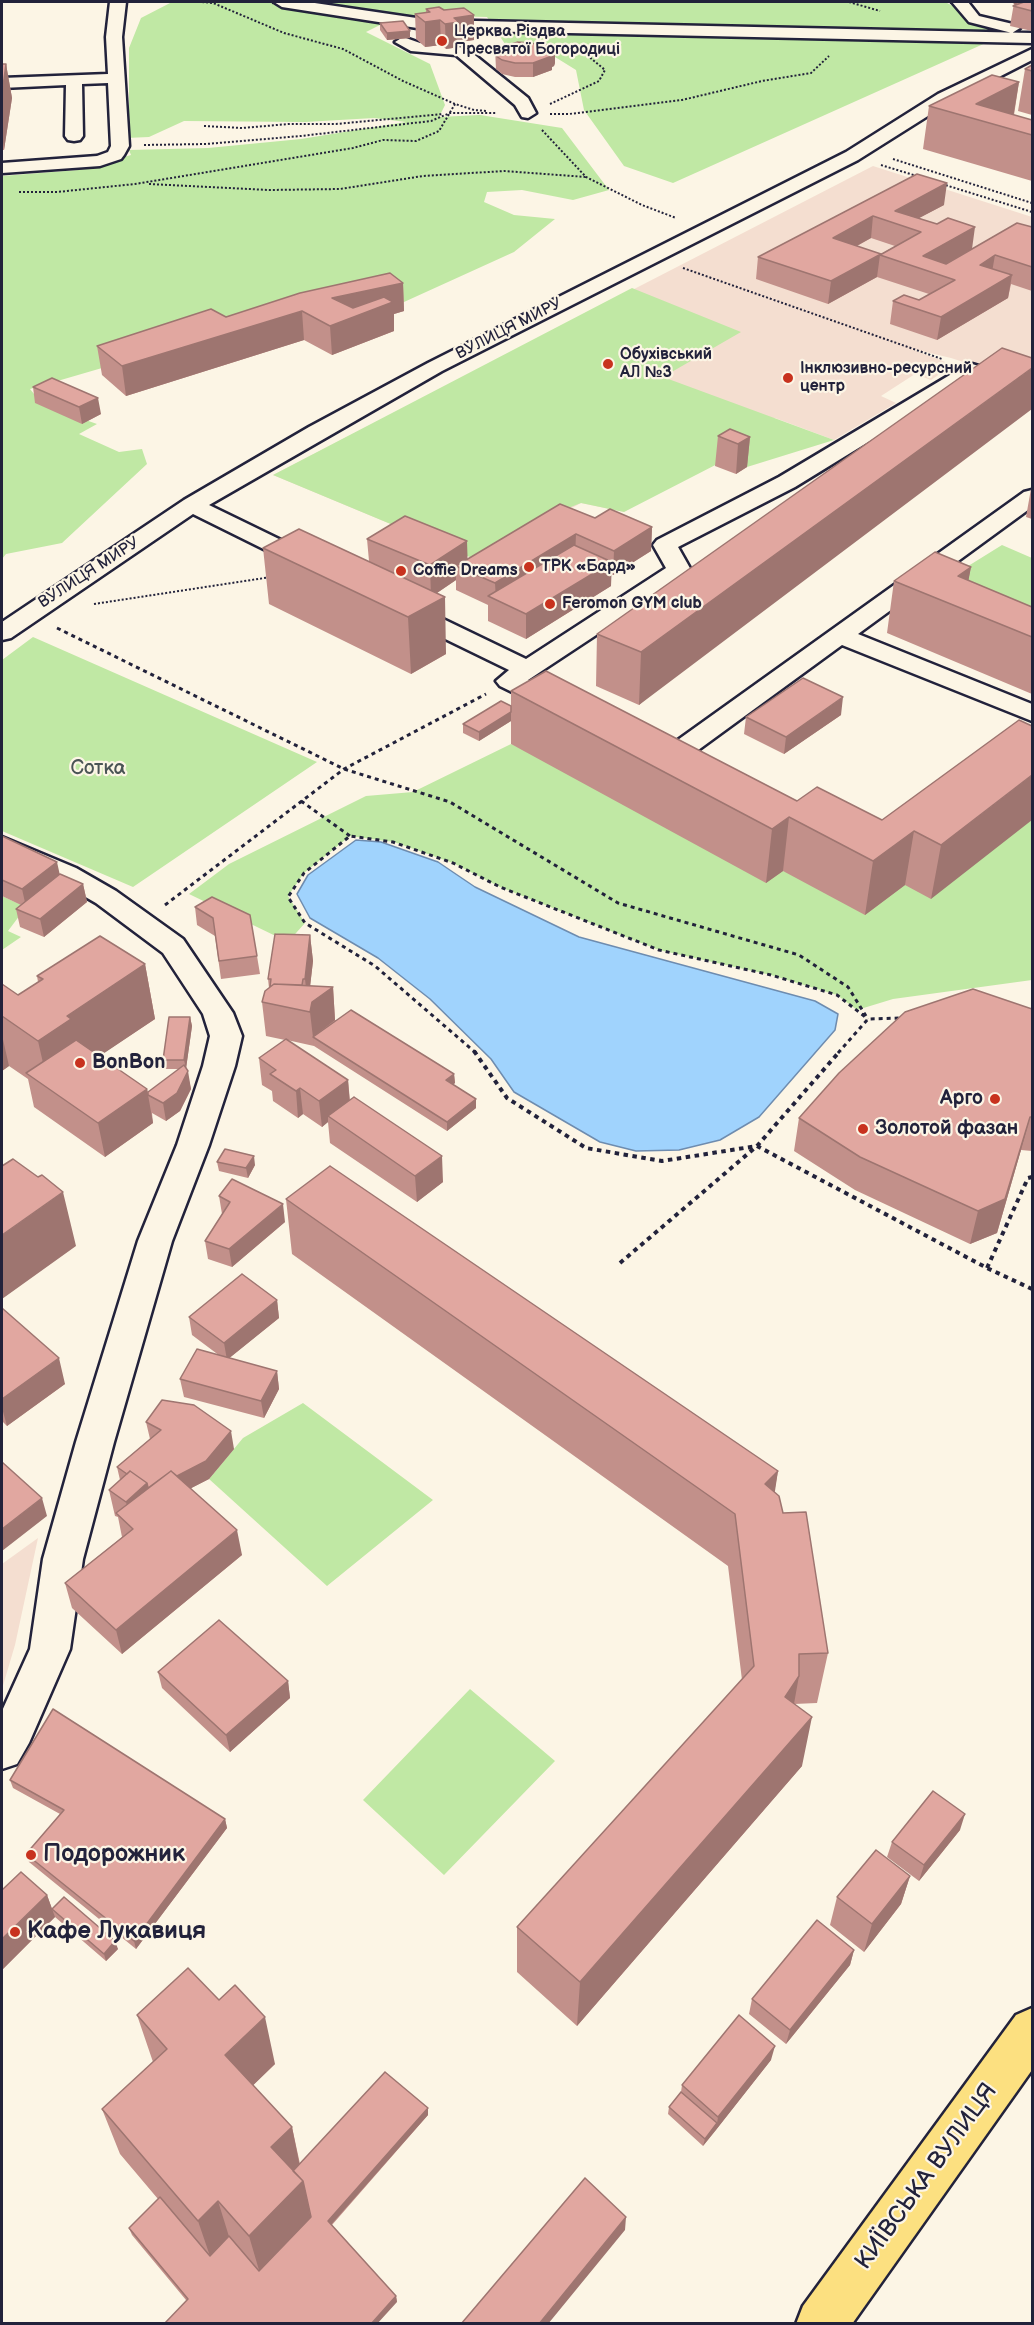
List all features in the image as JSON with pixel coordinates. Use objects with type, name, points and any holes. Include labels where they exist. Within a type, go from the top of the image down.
[{"type":"main road","name":"КИЇВСЬКА ВУЛИЦЯ","points":[[821,2324],[1032,2031]]},
{"type":"street","points":[[2,168],[100,160],[115,155],[120,146],[114,37],[118,2]]},
{"type":"street","points":[[282,2],[430,25],[1032,36]]},
{"type":"street","points":[[960,2],[974,19],[1032,36]]},
{"type":"street","points":[[403,42],[417,48],[460,51],[522,102],[528,113]]},
{"type":"street","name":"ВУЛИЦЯ МИРУ","points":[[2,633],[27,614],[192,506],[317,432],[435,367],[852,156],[944,98],[1032,54]]},
{"type":"street","points":[[2,83],[118,78]]},
{"type":"street","points":[[74,80],[74,136]]},
{"type":"street","points":[[944,98],[964,104]]},
{"type":"street","points":[[518,675],[679,570],[665,545],[787,482],[972,370],[1032,390]]},
{"type":"street","points":[[627,737],[670,758],[1032,497]]},
{"type":"street","points":[[192,506],[328,572]]},
{"type":"street","points":[[381,598],[518,675],[584,717]]},
{"type":"street","points":[[842,636],[1032,713]]},
{"type":"street","points":[[2,846],[66,874],[106,897],[173,946],[218,1012],[226,1036],[219,1066],[192,1145],[154,1241],[95,1442],[63,1559],[50,1649],[14,1730],[2,1750]]},
{"type":"path","points":[[202,2],[213,3],[284,33],[343,49],[403,81],[474,110],[528,113],[598,81],[605,70],[549,26]]},
{"type":"path","points":[[204,126],[242,128],[289,124],[336,124],[450,113],[569,114],[682,100],[762,81],[811,73],[850,33]]},
{"type":"path","points":[[13,191],[57,192],[142,183],[354,148],[383,140],[416,141],[439,132],[455,104]]},
{"type":"path","points":[[120,146],[206,144],[301,136],[431,121],[450,113]]},
{"type":"path","points":[[528,113],[586,177],[642,205]]},
{"type":"path","points":[[852,156],[920,177]]},
{"type":"path","points":[[891,159],[1032,202]]},
{"type":"path","points":[[142,183],[269,190],[340,189],[423,176],[504,171],[586,177]]},
{"type":"path","points":[[942,184],[1032,212]]},
{"type":"path","points":[[651,257],[972,370]]},
{"type":"path","points":[[84,605],[280,576]]},
{"type":"path","points":[[27,614],[344,770],[450,802],[618,903],[799,955],[848,987],[868,1019]]},
{"type":"path","points":[[140,924],[344,770],[518,675]]},
{"type":"path","points":[[301,801],[350,836],[393,842],[453,863],[500,886],[659,950],[771,975],[837,995],[868,1019],[903,1018]]},
{"type":"path","points":[[350,836],[304,873],[288,897],[305,923],[375,966],[475,1052],[507,1098],[586,1148],[662,1161],[757,1146],[987,1268],[1032,1289]]},
{"type":"path","points":[[620,1263],[757,1146],[868,1019]]},
{"type":"path","points":[[987,1268],[1028,1178],[1032,1177]]},
{"type":"shaded area","name":"Обухівський АЛ №3","points":[[873,166],[1032,217],[1032,367],[1016,379],[951,358],[909,348],[953,365],[931,380],[915,374],[881,396],[896,403],[834,440],[775,418],[624,512],[581,503],[477,560],[273,475]]},
{"type":"shaded area","points":[[38,1538],[15,1645],[2,1689],[2,1564]]},
{"type":"green space","points":[[172,2],[945,2],[1008,33],[673,183],[624,166],[584,110],[576,70],[547,52],[507,47],[487,17],[400,15],[366,32],[430,64],[445,105],[439,117],[480,115],[562,128],[609,190],[573,200],[522,190],[487,192],[484,202],[514,215],[555,219],[514,252],[404,302],[126,361],[30,389],[43,405],[97,424],[79,434],[119,452],[142,449],[147,464],[62,543],[6,554],[2,559],[2,176],[78,170],[131,155],[129,150],[208,148],[301,139],[406,122],[374,118],[305,122],[184,121],[149,137],[126,138],[129,119],[129,48],[141,18]]},
{"type":"green space","points":[[632,288],[741,332],[663,377],[834,440],[747,467],[727,459],[624,512],[581,503],[548,516],[477,560],[273,475]]},
{"type":"green space","points":[[1002,545],[1032,558],[1032,627],[936,586]]},
{"type":"green space","name":"Сотка","points":[[33,637],[317,762],[133,887],[2,831],[2,660]]},
{"type":"green space","points":[[511,744],[783,871],[905,885],[1032,820],[1032,980],[893,999],[857,1010],[837,995],[771,975],[659,950],[500,887],[453,863],[394,842],[350,836],[304,873],[288,896],[305,923],[288,942],[189,894],[229,864],[366,796],[413,792]]},
{"type":"green space","points":[[2,896],[26,907],[8,931],[21,937],[2,950]]},
{"type":"green space","points":[[303,1403],[433,1500],[327,1586],[209,1479],[243,1438]]},
{"type":"green space","points":[[470,1689],[555,1761],[444,1875],[363,1800]]},
{"type":"water","points":[[356,840],[381,842],[438,862],[475,887],[579,937],[815,1001],[838,1014],[835,1030],[759,1117],[720,1140],[679,1150],[636,1151],[600,1142],[514,1092],[491,1059],[430,999],[378,958],[310,918],[297,894],[308,875]]},
{"type":"building","points":[[1032,2],[1032,11],[1013,6]]},
{"type":"building","points":[[439,7],[444,10],[464,8],[474,15],[454,18],[459,22],[445,24],[440,20],[425,22],[415,14],[430,12],[426,9]]},
{"type":"building","points":[[403,21],[410,31],[387,33],[380,23]]},
{"type":"building","points":[[518,42],[549,45],[555,49],[554,53],[548,54],[552,56],[533,63],[515,63],[496,56],[499,52],[495,49]]},
{"type":"building","points":[[2,64],[6,64],[2,94]]},
{"type":"building","points":[[992,75],[1019,82],[976,104],[1032,120],[1032,135],[929,106]]},
{"type":"building","points":[[917,174],[947,183],[895,211],[937,224],[948,218],[975,227],[923,256],[946,264],[1017,223],[1032,227],[1032,267],[995,255],[980,265],[1012,275],[941,317],[893,301],[904,295],[919,300],[955,280],[880,255],[921,232],[873,216],[833,238],[881,254],[831,281],[758,257]]},
{"type":"building","points":[[390,273],[403,283],[332,298],[353,308],[384,297],[393,302],[330,326],[302,311],[122,366],[97,346],[211,309],[226,317],[300,293]]},
{"type":"building","points":[[1002,348],[1032,358],[1032,368],[641,652],[597,634]]},
{"type":"building","points":[[52,378],[98,398],[79,407],[33,387]]},
{"type":"building","points":[[730,429],[750,437],[738,444],[718,436]]},
{"type":"building","points":[[560,504],[595,518],[610,509],[652,527],[614,551],[576,534],[495,583],[456,566]]},
{"type":"building","points":[[405,516],[467,541],[430,565],[367,539]]},
{"type":"building","points":[[299,529],[445,597],[408,617],[263,548]]},
{"type":"building","points":[[574,545],[612,562],[526,614],[488,596]]},
{"type":"building","points":[[935,552],[971,567],[958,576],[1032,607],[1032,637],[894,581]]},
{"type":"building","points":[[546,671],[797,801],[817,787],[882,820],[1019,720],[1032,726],[1032,775],[941,845],[914,831],[873,861],[789,817],[772,829],[511,691]]},
{"type":"building","points":[[803,678],[843,697],[786,737],[746,717]]},
{"type":"building","points":[[501,701],[511,706],[511,712],[479,732],[463,724]]},
{"type":"building","points":[[2,836],[57,862],[22,889],[2,880]]},
{"type":"building","points":[[60,874],[83,884],[40,919],[16,909]]},
{"type":"building","points":[[212,897],[250,915],[257,956],[219,961],[213,918],[195,907]]},
{"type":"building","points":[[275,934],[310,935],[305,979],[302,985],[274,984],[270,987],[271,979],[268,979]]},
{"type":"building","points":[[100,936],[145,964],[67,1016],[71,1019],[38,1041],[2,1016],[2,984],[18,995],[43,979],[37,976]]},
{"type":"building","points":[[274,984],[333,987],[312,1002],[310,1012],[262,1002],[265,991]]},
{"type":"building","points":[[973,989],[1032,1009],[1032,1117],[1030,1117],[1005,1199],[978,1211],[860,1157],[799,1118],[839,1073],[905,1012]]},
{"type":"building","points":[[351,1010],[454,1074],[446,1080],[476,1099],[447,1122],[313,1037]]},
{"type":"building","points":[[169,1017],[190,1017],[184,1060],[163,1060]]},
{"type":"building","points":[[286,1039],[348,1080],[319,1101],[300,1088],[296,1091],[270,1074],[276,1070],[259,1058]]},
{"type":"building","points":[[76,1040],[147,1089],[98,1123],[26,1073]]},
{"type":"building","points":[[184,1065],[188,1071],[177,1093],[163,1103],[148,1095],[148,1092]]},
{"type":"building","points":[[354,1097],[442,1156],[415,1176],[328,1116]]},
{"type":"building","points":[[225,1149],[254,1156],[246,1168],[217,1162]]},
{"type":"building","points":[[13,1159],[38,1177],[42,1175],[63,1192],[2,1235],[2,1166]]},
{"type":"building","points":[[330,1166],[778,1471],[765,1484],[779,1496],[783,1513],[806,1512],[828,1653],[799,1654],[799,1676],[785,1697],[812,1717],[580,1982],[517,1927],[754,1666],[735,1514],[286,1199]]},
{"type":"building","points":[[232,1179],[283,1204],[229,1249],[205,1241],[230,1202],[219,1196]]},
{"type":"building","points":[[242,1274],[277,1300],[224,1343],[189,1317]]},
{"type":"building","points":[[2,1308],[59,1358],[2,1399]]},
{"type":"building","points":[[197,1349],[277,1371],[261,1401],[180,1379]]},
{"type":"building","points":[[162,1400],[194,1405],[231,1431],[206,1461],[177,1476],[171,1471],[148,1488],[147,1483],[130,1471],[127,1474],[117,1467],[161,1430],[146,1422]]},
{"type":"building","points":[[2,1462],[42,1498],[2,1529]]},
{"type":"building","points":[[130,1471],[147,1483],[126,1502],[109,1490]]},
{"type":"building","points":[[171,1471],[237,1530],[116,1630],[65,1583],[133,1529],[116,1513]]},
{"type":"building","points":[[219,1620],[288,1681],[226,1735],[158,1672]]},
{"type":"building","points":[[53,1709],[225,1819],[134,1941],[26,1854],[64,1810],[10,1780]]},
{"type":"building","points":[[933,1791],[965,1814],[924,1865],[892,1842]]},
{"type":"building","points":[[876,1850],[910,1876],[872,1924],[837,1897]]},
{"type":"building","points":[[21,1872],[47,1895],[2,1939],[2,1890]]},
{"type":"building","points":[[64,1897],[115,1941],[104,1954],[52,1909]]},
{"type":"building","points":[[817,1920],[854,1950],[790,2030],[752,1999]]},
{"type":"building","points":[[188,1968],[219,2000],[235,1985],[265,2017],[225,2055],[292,2127],[271,2147],[303,2181],[249,2236],[218,2201],[198,2221],[102,2109],[167,2049],[137,2015]]},
{"type":"building","points":[[739,2015],[775,2046],[718,2117],[682,2085]]},
{"type":"building","points":[[385,2072],[428,2108],[328,2221],[396,2296],[371,2324],[164,2324],[188,2299],[129,2228],[160,2197],[210,2256],[229,2236],[259,2271],[311,2217],[303,2181],[293,2171]]},
{"type":"building","points":[[681,2092],[717,2123],[705,2139],[669,2107]]},
{"type":"building","points":[[585,2178],[626,2217],[539,2324],[461,2324]]},
{"type":"place","name":"Церква Різдва Пресвятої Богородиці","points":[[442,41]]},
{"type":"place","name":"Обухівський АЛ №3","points":[[608,364]]},
{"type":"place","name":"Інклюзивно-ресурсний центр","points":[[788,378]]},
{"type":"place","name":"ТРК «Бард»","points":[[529,567]]},
{"type":"place","name":"Coffie Dreams","points":[[401,571]]},
{"type":"place","name":"Feromon GYM club","points":[[550,604]]},
{"type":"place","name":"BonBon","points":[[80,1063]]},
{"type":"place","name":"Арго","points":[[995,1099]]},
{"type":"place","name":"Золотой фазан","points":[[863,1129]]},
{"type":"place","name":"Подорожник","points":[[31,1855]]},
{"type":"place","name":"Кафе Лукавиця","points":[[15,1932]]}]
